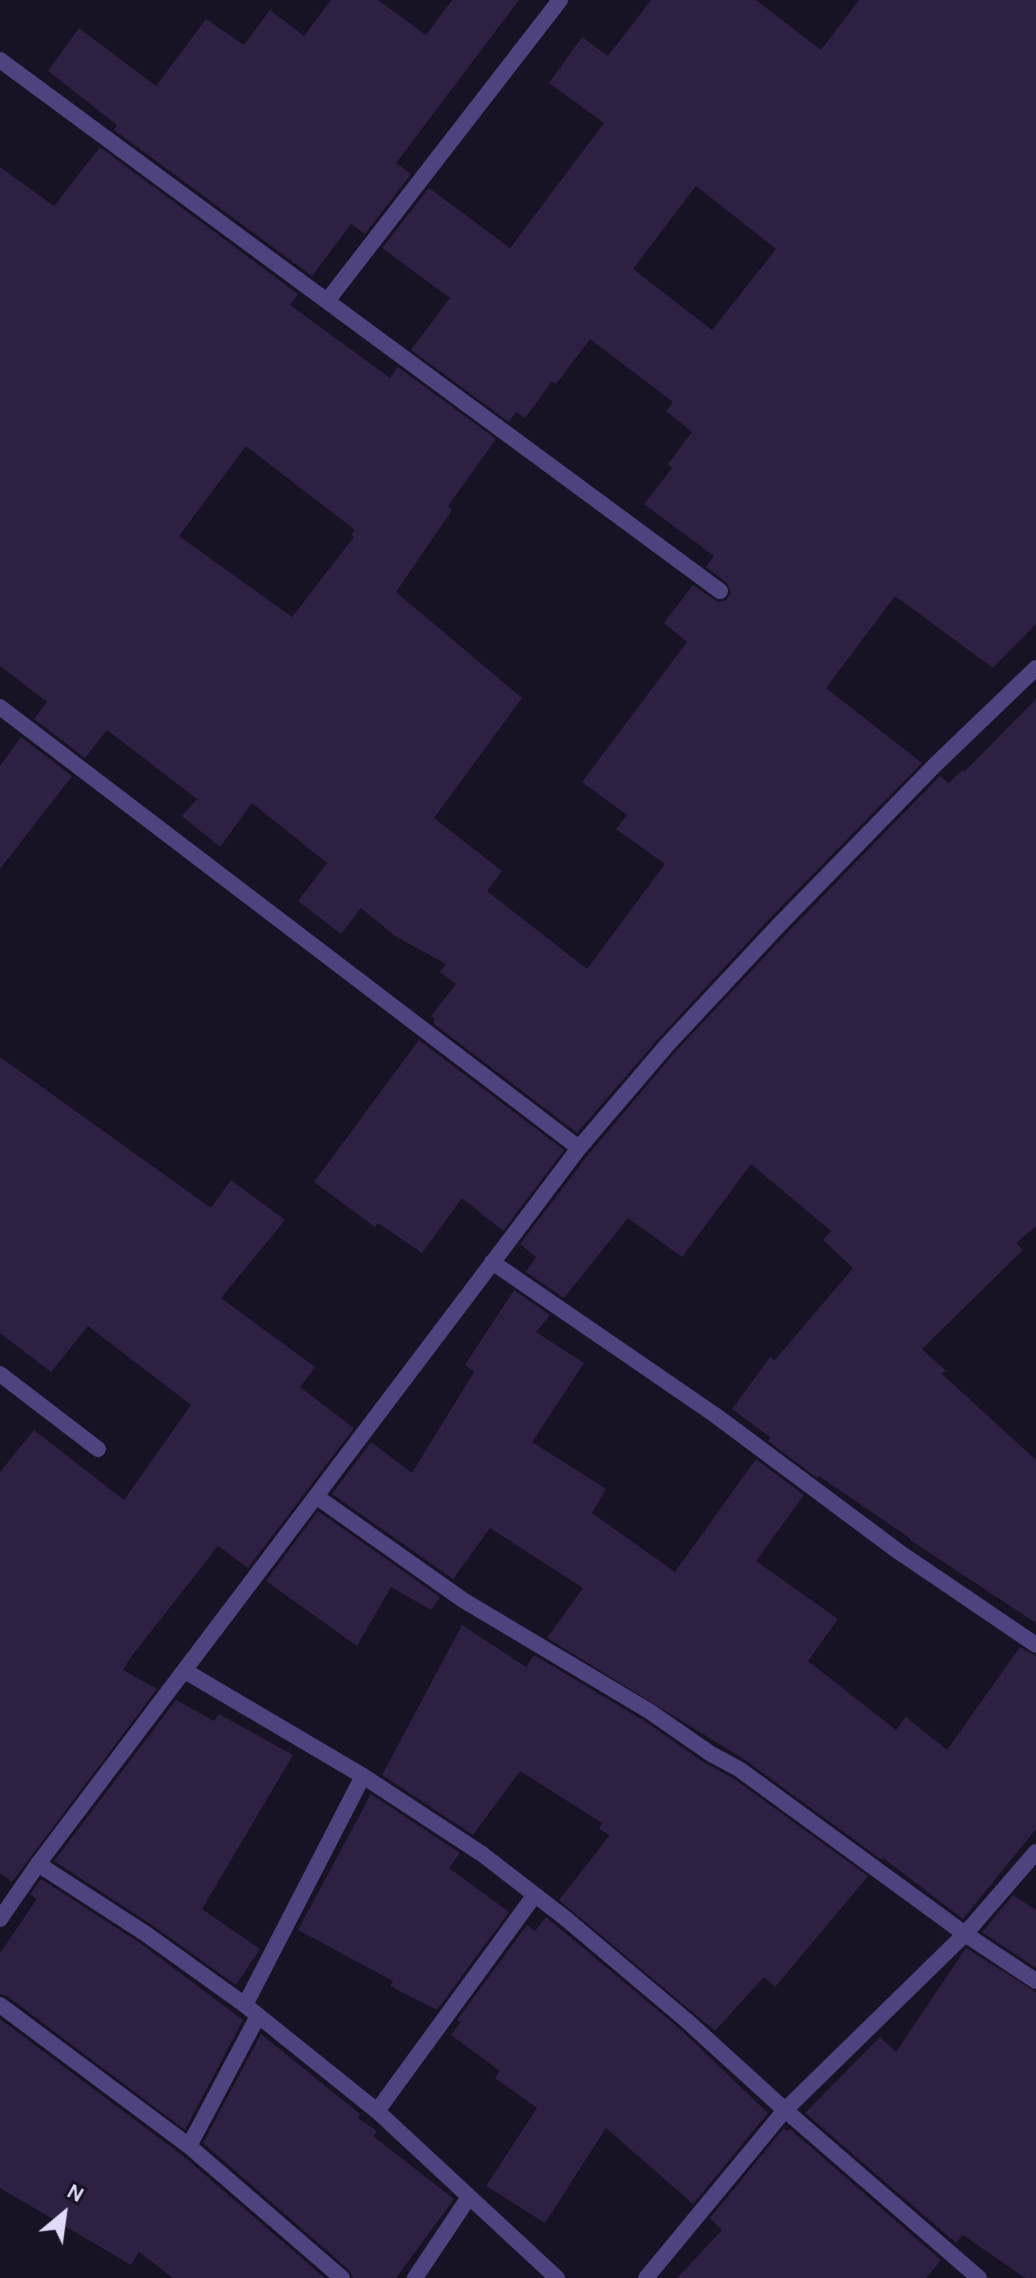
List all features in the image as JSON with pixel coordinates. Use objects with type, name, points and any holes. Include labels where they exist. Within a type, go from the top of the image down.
[{"type":"street","points":[[327,301],[560,0]]},
{"type":"street","points":[[0,60],[720,591]]},
{"type":"street","points":[[0,1919],[38,1864],[579,1148],[667,1045],[779,925],[936,764],[1036,668]]},
{"type":"street","points":[[0,707],[579,1148]]},
{"type":"street","points":[[492,1262],[715,1415],[899,1552],[1036,1645]]},
{"type":"street","points":[[0,1374],[98,1449]]},
{"type":"street","points":[[317,1497],[463,1600],[649,1711],[711,1754],[739,1769],[965,1934],[1036,1981]]},
{"type":"street","points":[[185,1671],[363,1776],[482,1854],[686,2020],[979,2278]]},
{"type":"street","points":[[189,2146],[363,1776]]},
{"type":"street","points":[[646,2278],[785,2110],[965,1934],[1036,1852]]},
{"type":"street","points":[[38,1864],[146,1934],[251,2011],[377,2111],[557,2278]]},
{"type":"street","points":[[377,2111],[534,1896]]},
{"type":"street","points":[[0,2005],[189,2146],[342,2278]]},
{"type":"street","points":[[415,2278],[469,2197]]},
{"type":"building","points":[[331,0],[378,0],[426,35],[452,0],[519,0],[396,163],[411,174],[365,234],[351,224],[312,276],[114,130],[117,125],[48,71],[79,28],[156,86],[206,19],[244,45],[270,10],[304,36]]},
{"type":"building","points":[[651,0],[756,0],[821,50],[859,0],[1036,0],[1036,624],[993,668],[895,596],[826,688],[922,763],[771,917],[659,1038],[577,1133],[433,1023],[435,1019],[431,1016],[456,984],[440,972],[446,964],[395,936],[361,908],[341,934],[298,901],[327,863],[252,803],[220,847],[182,816],[197,799],[107,730],[85,758],[34,719],[47,702],[0,666],[0,167],[54,206],[100,147],[298,294],[290,305],[390,378],[398,367],[496,439],[448,506],[452,510],[396,592],[522,698],[434,818],[502,871],[487,891],[587,969],[665,864],[616,829],[627,815],[582,782],[687,642],[664,623],[693,585],[718,602],[725,601],[731,593],[727,583],[706,567],[714,556],[644,504],[672,468],[668,464],[692,432],[666,411],[673,402],[590,339],[556,384],[552,381],[525,418],[516,412],[509,422],[411,350],[450,298],[382,248],[429,188],[510,248],[604,123],[549,83],[582,37],[608,56]],"holes":[[[696,186],[776,249],[712,330],[633,269]],[[246,446],[355,530],[351,535],[354,537],[292,617],[179,536]]]},
{"type":"building","points":[[1036,699],[1036,1226],[1016,1243],[1023,1250],[922,1349],[946,1371],[942,1374],[1036,1460],[1036,1623],[819,1476],[817,1478],[732,1409],[770,1357],[775,1360],[853,1268],[823,1240],[831,1231],[751,1164],[682,1257],[628,1218],[564,1298],[526,1272],[536,1257],[520,1244],[588,1155],[675,1052],[787,933],[940,776],[949,783],[962,770],[964,772]]},
{"type":"building","points":[[21,737],[72,776],[0,869],[0,766]]},
{"type":"building","points":[[419,1040],[564,1150],[503,1231],[462,1198],[422,1253],[378,1223],[375,1227],[314,1182]]},
{"type":"building","points":[[0,1057],[211,1208],[231,1180],[285,1220],[221,1298],[315,1367],[300,1387],[354,1428],[248,1568],[218,1546],[131,1657],[123,1670],[157,1689],[12,1882],[0,1873],[0,1472],[34,1430],[124,1500],[191,1405],[88,1326],[51,1372],[0,1333]]},
{"type":"building","points":[[514,1290],[550,1315],[536,1332],[584,1363],[532,1442],[606,1489],[592,1513],[675,1572],[756,1459],[804,1495],[756,1561],[838,1619],[808,1661],[896,1730],[906,1717],[947,1750],[1020,1647],[1036,1656],[1036,1829],[963,1919],[745,1760],[547,1638],[583,1588],[490,1528],[453,1579],[332,1494],[371,1442],[412,1473],[474,1372],[465,1365]]},
{"type":"building","points":[[318,1511],[440,1597],[431,1610],[391,1587],[357,1646],[266,1581]]},
{"type":"building","points":[[462,1625],[526,1667],[534,1655],[643,1720],[705,1763],[733,1778],[868,1876],[775,1987],[764,1977],[715,2031],[559,1900],[610,1835],[599,1829],[602,1823],[520,1771],[473,1835],[382,1775]]},
{"type":"building","points":[[176,1700],[214,1721],[219,1714],[293,1755],[202,1909],[260,1949],[236,1985],[54,1861]]},
{"type":"building","points":[[371,1794],[460,1853],[449,1868],[509,1912],[437,2010],[390,1986],[393,1981],[298,1930]]},
{"type":"building","points":[[41,1879],[140,1943],[243,2020],[185,2130],[7,1996],[0,1994],[0,1953],[37,1899],[30,1894]]},
{"type":"building","points":[[1013,1895],[1036,1910],[1036,1968],[982,1932]]},
{"type":"building","points":[[546,1917],[679,2028],[768,2113],[693,2204],[606,2128],[545,2223],[486,2186],[537,2108],[495,2078],[500,2071],[451,2035],[461,2022],[457,2020],[527,1925],[535,1931]]},
{"type":"building","points":[[966,1948],[1036,1992],[1036,2278],[1025,2278],[963,2235],[956,2243],[805,2113],[880,2037],[896,2052]]},
{"type":"building","points":[[0,2019],[182,2155],[325,2278],[173,2278],[139,2252],[131,2265],[0,2188]]},
{"type":"building","points":[[261,2034],[360,2114],[358,2118],[377,2131],[373,2136],[454,2199],[396,2278],[353,2278],[349,2270],[203,2143]]},
{"type":"building","points":[[784,2128],[787,2131],[790,2129],[941,2260],[926,2278],[677,2278],[722,2230],[710,2218]]}]
